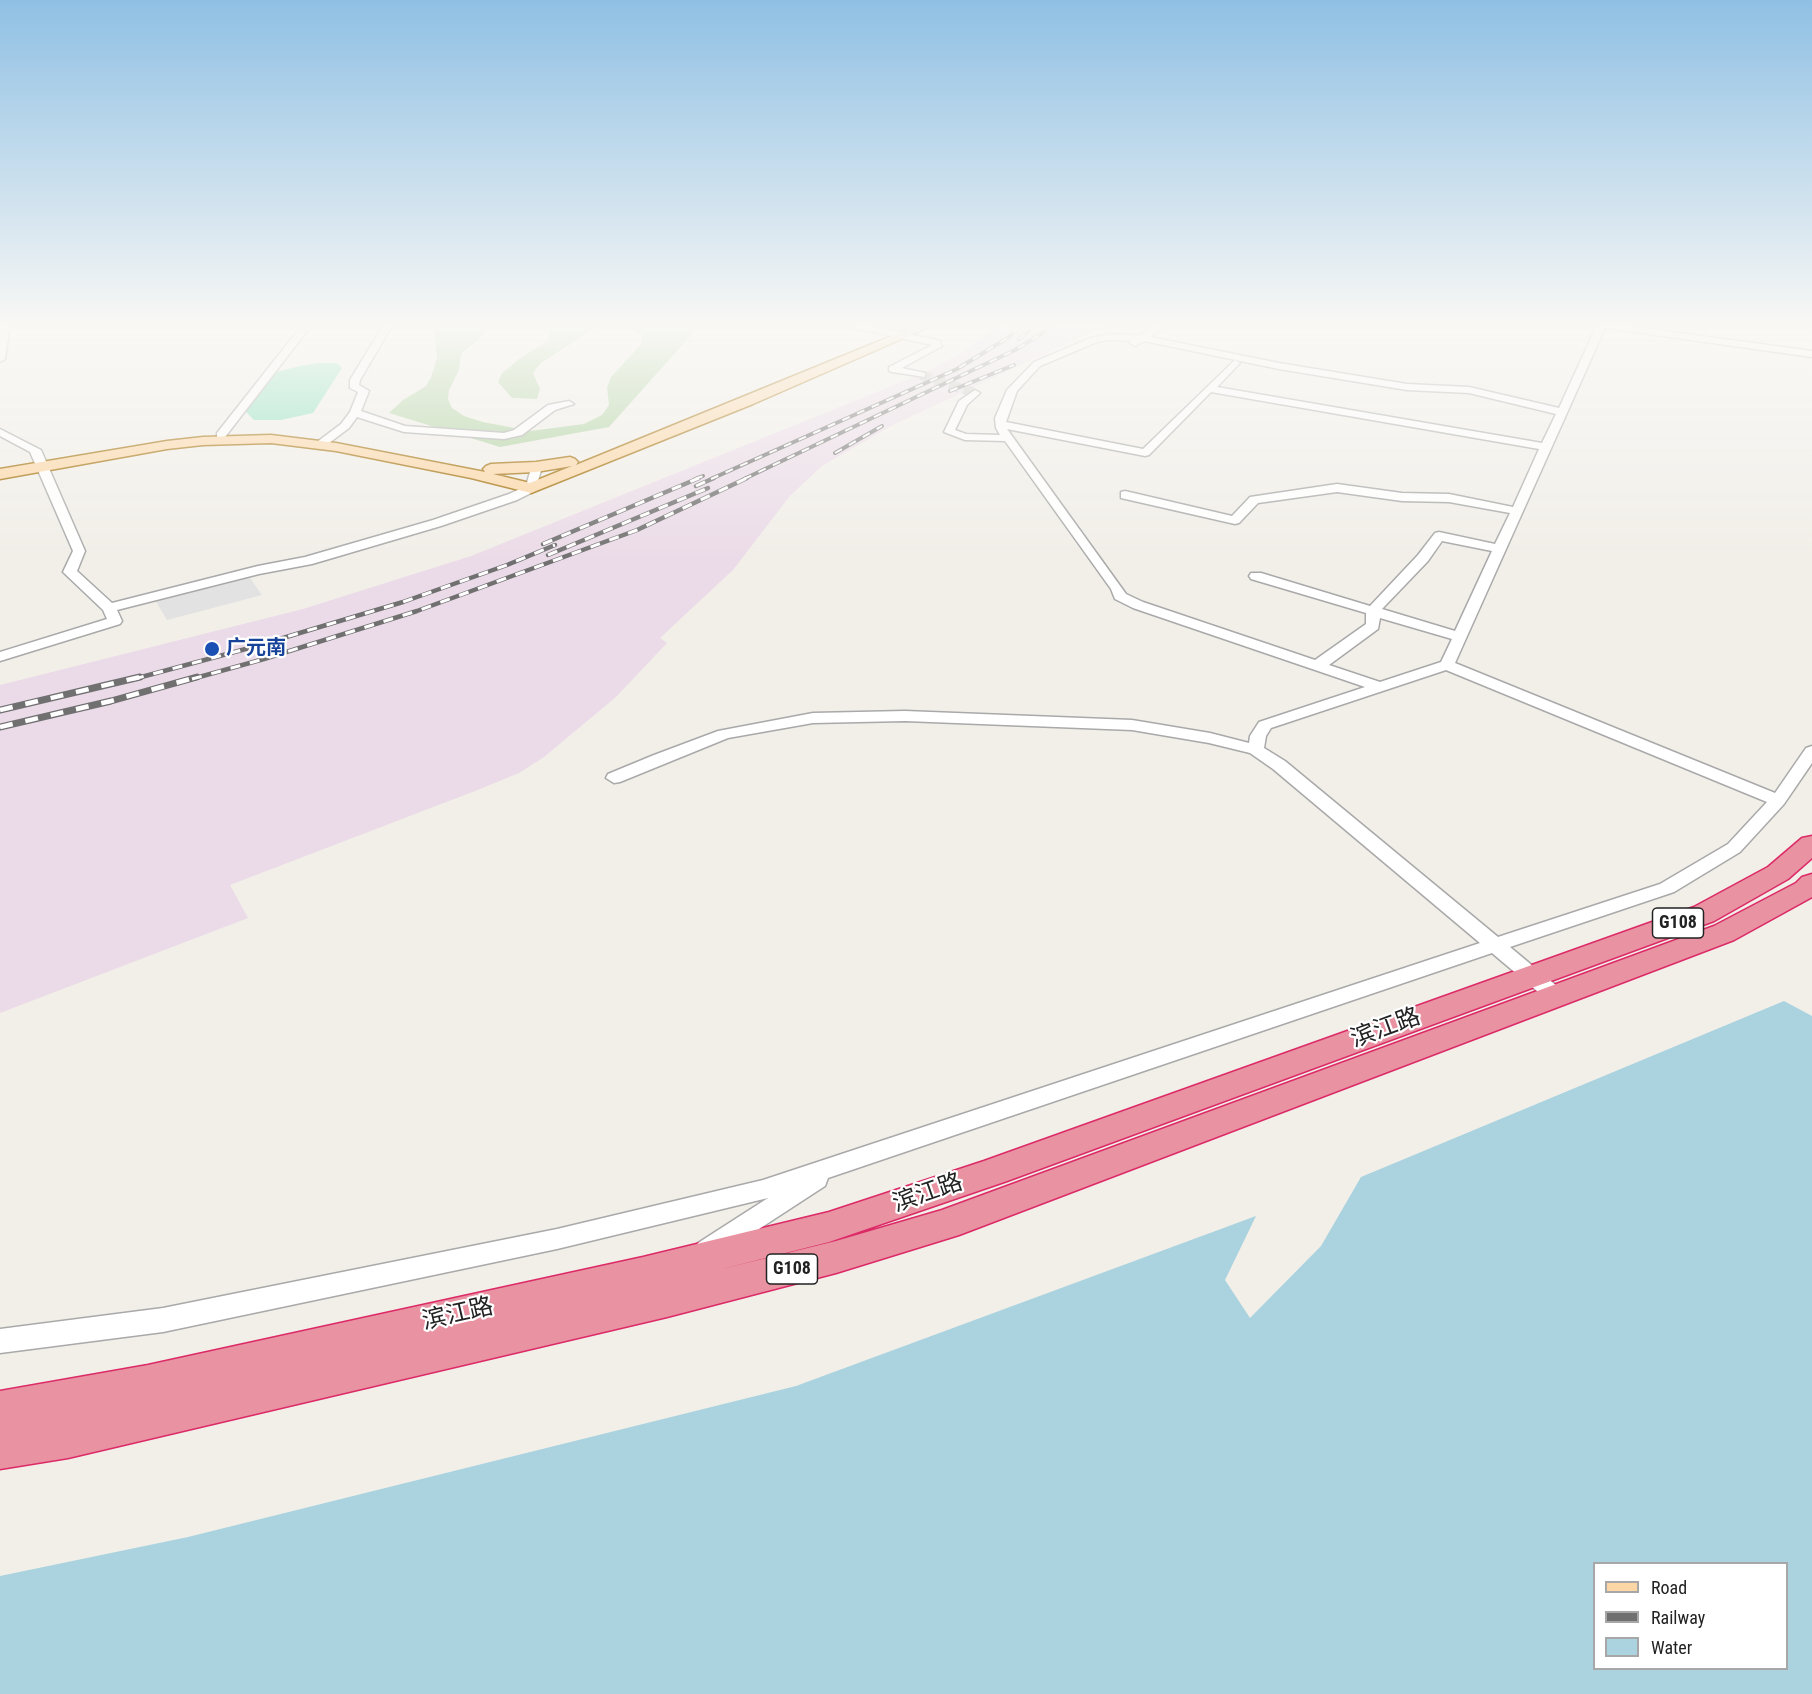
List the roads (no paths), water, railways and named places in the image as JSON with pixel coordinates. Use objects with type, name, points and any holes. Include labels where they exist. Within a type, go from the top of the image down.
[{"type":"highway","name":"滨江路","points":[[0,1449],[68,1438],[667,1300],[836,1257],[946,1224],[1544,987],[1704,914],[1778,873],[1812,844]]},
{"type":"highway","name":"滨江路","points":[[0,1410],[148,1384],[686,1263],[829,1227],[1544,987],[1724,933],[1806,889],[1812,883]]},
{"type":"main road","points":[[0,472],[153,442],[221,435],[281,434],[487,469],[536,467],[585,458],[725,403]]},
{"type":"main road","points":[[42,464],[203,441],[271,439],[324,441],[531,488],[743,403]]},
{"type":"street","points":[[221,435],[246,403]]},
{"type":"street","points":[[324,441],[345,426],[359,403]]},
{"type":"street","points":[[963,403],[950,432],[965,437],[1007,438]]},
{"type":"street","points":[[1006,403],[1000,424],[1007,438],[1118,590],[1120,596],[1138,605],[1380,687]]},
{"type":"street","points":[[1000,424],[1145,453],[1194,403]]},
{"type":"street","points":[[1295,403],[1546,447]]},
{"type":"street","points":[[1525,403],[1563,412]]},
{"type":"street","points":[[1447,665],[1567,403]]},
{"type":"street","points":[[355,413],[404,429],[504,436],[518,433],[552,407],[569,404]]},
{"type":"street","points":[[0,432],[35,450],[79,551],[70,572],[109,608],[115,621],[0,657]]},
{"type":"street","points":[[109,608],[258,570],[306,561],[437,523],[513,497],[531,488],[536,467]]},
{"type":"street","points":[[1125,495],[1234,520],[1254,500],[1337,488],[1402,496],[1449,498],[1517,511]]},
{"type":"street","points":[[1317,666],[1373,626],[1373,611],[1423,558],[1439,536],[1500,549]]},
{"type":"street","points":[[1256,576],[1460,637]]},
{"type":"street","points":[[1256,750],[1258,736],[1265,725],[1447,665],[1778,800]]},
{"type":"street","points":[[614,778],[724,734],[813,718],[906,716],[1132,725],[1210,738],[1256,750],[1279,765],[1544,987]]},
{"type":"street","points":[[0,1341],[163,1320],[557,1239],[763,1190],[1667,888],[1734,848],[1778,800],[1812,751]]},
{"type":"street","points":[[686,1263],[842,1163]]},
{"type":"water","points":[[1784,1001],[1812,1016],[1812,1694],[0,1694],[0,1576],[188,1537],[796,1386],[1256,1216],[1225,1280],[1250,1318],[1321,1246],[1361,1177]]},
{"type":"railway","points":[[711,479],[881,403]]},
{"type":"railway","points":[[744,479],[904,403]]},
{"type":"railway","points":[[835,453],[882,426]]},
{"type":"railway","points":[[695,479],[703,476]]},
{"type":"railway","points":[[543,544],[699,478]]},
{"type":"railway","points":[[696,486],[714,478]]},
{"type":"railway","points":[[192,679],[417,611],[637,530],[747,478]]},
{"type":"railway","points":[[548,555],[708,488]]},
{"type":"railway","points":[[134,679],[253,647],[403,602],[507,565],[555,545]]},
{"type":"railway","points":[[0,710],[140,677]]},
{"type":"railway","points":[[0,727],[111,701],[197,677]]},
{"type":"place","name":"广元南","points":[[212,649]]}]
